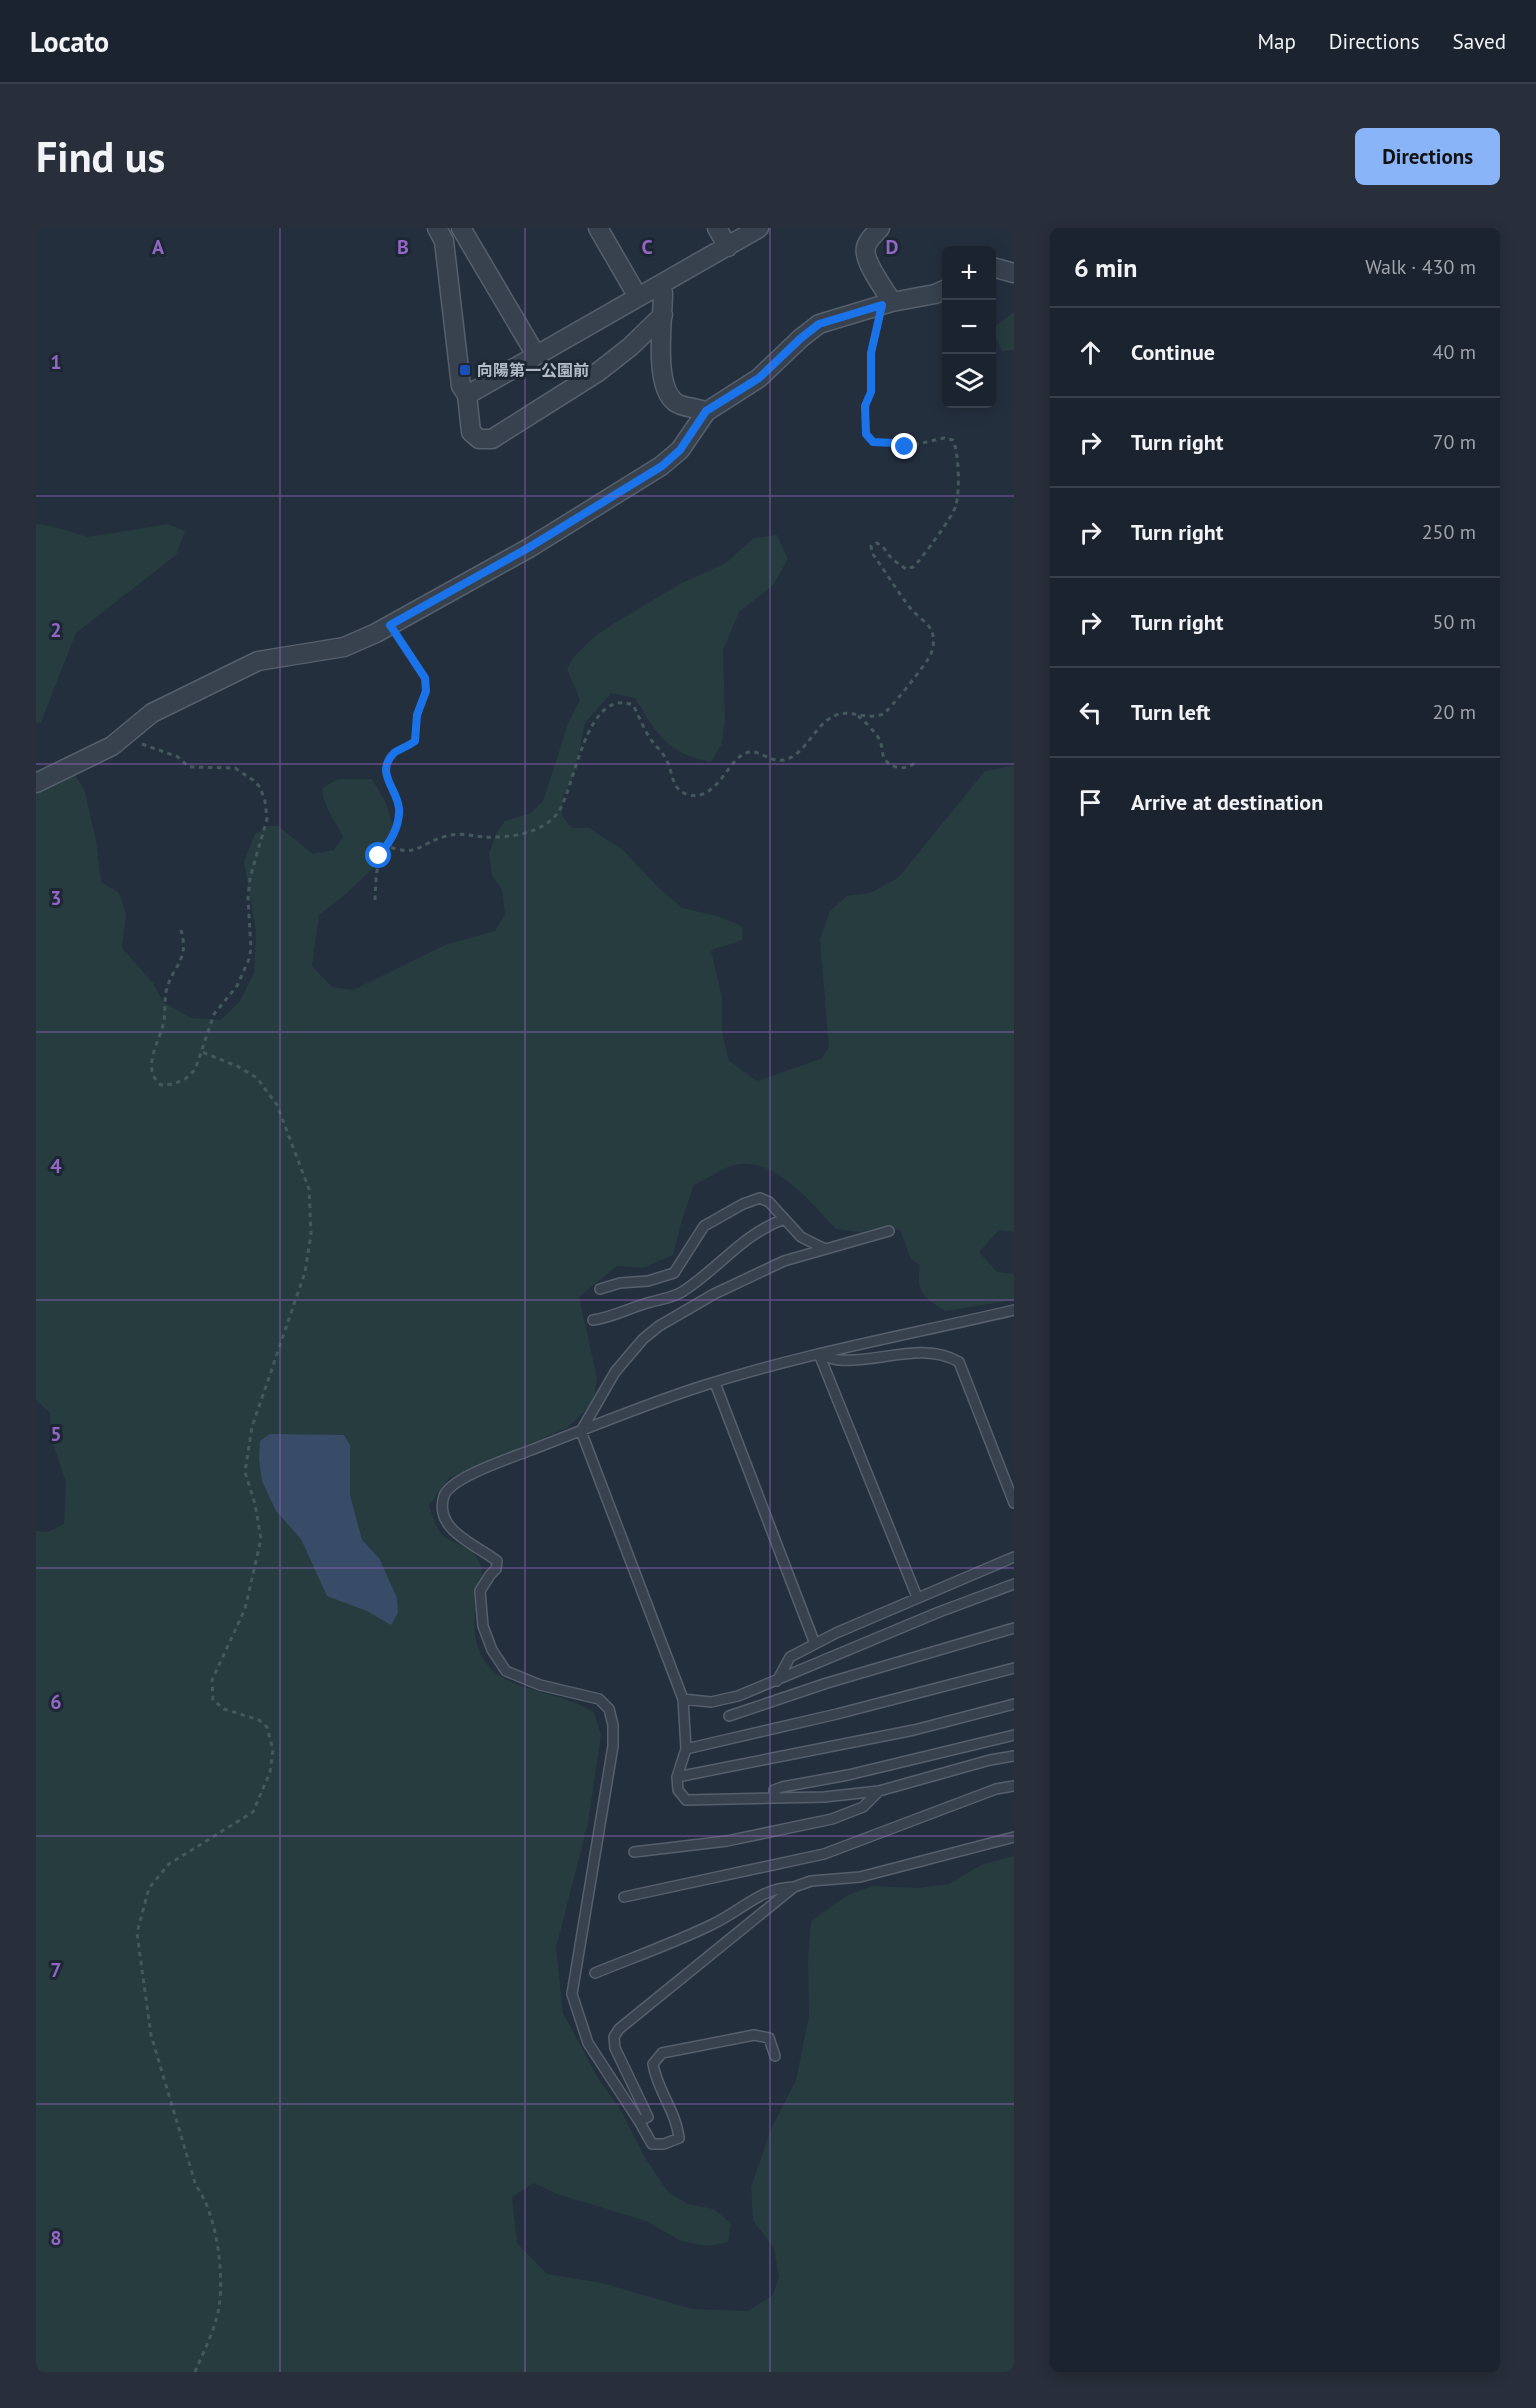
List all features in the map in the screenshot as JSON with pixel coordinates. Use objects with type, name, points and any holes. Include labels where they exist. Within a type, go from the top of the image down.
[{"type":"street","points":[[437,228],[444,241],[461,386],[467,395],[471,432],[479,439],[492,439],[598,372],[630,347],[663,315]]},
{"type":"street","points":[[461,228],[536,355]]},
{"type":"street","points":[[598,228],[638,297]]},
{"type":"street","points":[[717,228],[728,247]]},
{"type":"street","points":[[467,395],[759,228]]},
{"type":"street","points":[[880,228],[865,248],[867,259],[887,303]]},
{"type":"street","points":[[996,268],[1014,273]]},
{"type":"street","points":[[660,285],[663,293],[662,375],[668,393],[673,401],[681,406],[694,406],[706,411]]},
{"type":"street","points":[[36,783],[112,746],[152,713],[258,662],[344,647],[390,625],[528,548],[662,466],[680,450],[706,411],[759,378],[819,324],[887,303],[942,291]]},
{"type":"lane","points":[[600,1289],[620,1283],[648,1281],[674,1273],[705,1227],[743,1204],[760,1198],[769,1202],[801,1237],[825,1249]]},
{"type":"lane","points":[[593,1320],[670,1298],[701,1277],[756,1232],[784,1219]]},
{"type":"lane","points":[[581,1431],[615,1372],[643,1339],[659,1326],[714,1294],[784,1261],[889,1231]]},
{"type":"lane","points":[[775,2056],[769,2038],[754,2035],[662,2053],[653,2064],[655,2078],[677,2124],[679,2138],[664,2144],[652,2144],[588,2043],[572,1994],[613,1746],[613,1725],[609,1709],[599,1699],[540,1685],[506,1671],[492,1650],[483,1626],[480,1591],[496,1569],[497,1561],[456,1534],[442,1510],[444,1495],[454,1484],[490,1466],[716,1383],[819,1354],[1014,1310]]},
{"type":"lane","points":[[819,1354],[839,1360],[927,1353],[948,1355],[959,1362],[1014,1503]]},
{"type":"lane","points":[[819,1354],[917,1597]]},
{"type":"lane","points":[[716,1383],[815,1644]]},
{"type":"lane","points":[[581,1431],[683,1699],[686,1749],[676,1777],[678,1790],[686,1800],[824,1797],[879,1791],[990,1760],[1014,1756]]},
{"type":"lane","points":[[777,1680],[790,1657],[815,1644],[917,1597],[1014,1557]]},
{"type":"lane","points":[[683,1699],[711,1702],[738,1696],[939,1612],[1014,1584]]},
{"type":"lane","points":[[729,1716],[838,1680],[1014,1628]]},
{"type":"lane","points":[[686,1749],[837,1714],[1014,1668]]},
{"type":"lane","points":[[676,1777],[914,1730],[1014,1704]]},
{"type":"lane","points":[[774,1798],[774,1790],[782,1787],[848,1775],[1014,1735]]},
{"type":"lane","points":[[624,1897],[824,1854],[996,1789],[1014,1786]]},
{"type":"lane","points":[[634,1852],[727,1841],[810,1824],[863,1807],[879,1791]]},
{"type":"lane","points":[[596,1973],[711,1925],[739,1910],[758,1896],[777,1888],[794,1887],[811,1881],[860,1877],[948,1852],[1014,1837]]},
{"type":"lane","points":[[639,2121],[648,2117],[615,2048],[614,2037],[619,2028],[794,1887]]},
{"type":"path","points":[[858,716],[883,714],[892,707],[930,657],[934,640],[932,631],[912,610],[872,553],[871,546],[877,543],[883,547],[892,560],[906,569],[913,567],[956,506],[958,477],[956,447],[953,440],[944,438],[905,447],[895,443],[873,442],[866,434],[865,406],[871,392],[871,353],[887,303]]},
{"type":"path","points":[[375,900],[379,856],[392,840],[399,812],[397,797],[390,789],[386,778],[387,764],[395,752],[415,741],[417,715],[426,691],[425,678],[419,665],[390,625]]},
{"type":"path","points":[[387,846],[402,852],[413,851],[447,835],[504,837],[543,826],[558,812],[594,723],[605,710],[616,703],[624,702],[633,705],[648,735],[666,759],[673,782],[679,790],[692,795],[706,792],[721,781],[741,756],[748,752],[753,751],[772,760],[784,760],[796,754],[823,723],[835,715],[848,713],[858,716],[867,723],[880,741],[884,758],[890,765],[900,769],[908,768],[915,763]]},
{"type":"path","points":[[134,727],[136,741],[178,757],[189,767],[235,768],[253,780],[260,787],[265,801],[267,819],[250,878],[248,898],[251,949],[237,986],[214,1014],[195,1070],[185,1079],[174,1084],[161,1085],[154,1080],[151,1068],[154,1050],[164,1023],[166,991],[183,958],[184,942],[181,930]]},
{"type":"path","points":[[195,2372],[217,2319],[222,2283],[212,2220],[206,2199],[196,2186],[151,2036],[137,1933],[149,1888],[169,1864],[253,1812],[270,1772],[273,1750],[267,1726],[259,1720],[224,1709],[213,1700],[212,1680],[220,1658],[245,1609],[261,1539],[255,1504],[245,1472],[252,1427],[305,1272],[311,1234],[309,1190],[277,1105],[257,1077],[202,1052]]},
{"type":"green space","points":[[1014,312],[1014,350],[1002,351],[996,338],[996,326]]},
{"type":"green space","points":[[36,524],[88,537],[168,524],[185,531],[176,555],[76,633],[41,722],[36,723]]},
{"type":"green space","points":[[777,535],[788,559],[773,585],[739,612],[723,650],[725,719],[722,743],[711,762],[684,754],[673,748],[657,732],[635,698],[611,693],[585,723],[574,775],[563,797],[562,816],[572,828],[589,828],[623,850],[658,887],[682,908],[717,916],[742,926],[743,939],[711,951],[722,997],[722,1033],[729,1061],[757,1081],[821,1059],[829,1047],[820,939],[830,911],[847,896],[870,893],[898,878],[985,771],[1014,766],[1014,1232],[999,1230],[979,1252],[997,1272],[1014,1274],[1014,1300],[945,1311],[926,1298],[920,1288],[920,1265],[911,1259],[900,1230],[883,1227],[860,1232],[836,1229],[802,1193],[774,1172],[759,1166],[744,1164],[728,1167],[694,1185],[673,1255],[643,1268],[617,1266],[579,1297],[597,1378],[593,1403],[567,1428],[449,1478],[429,1506],[442,1535],[470,1550],[480,1565],[482,1578],[475,1611],[476,1639],[483,1659],[496,1673],[512,1682],[574,1702],[594,1712],[601,1735],[588,1823],[556,1948],[563,2013],[599,2080],[619,2107],[644,2156],[668,2192],[688,2204],[713,2209],[731,2223],[728,2242],[707,2246],[681,2241],[646,2221],[557,2194],[533,2183],[512,2197],[517,2243],[547,2274],[602,2283],[692,2309],[748,2311],[773,2295],[779,2277],[774,2248],[753,2220],[751,2187],[771,2129],[796,2080],[809,2016],[808,1958],[811,1921],[848,1895],[872,1886],[917,1888],[949,1884],[981,1865],[1014,1856],[1014,2372],[36,2372],[36,1531],[47,1532],[64,1524],[66,1482],[51,1437],[50,1413],[36,1400],[36,777],[53,764],[71,768],[84,789],[96,840],[101,882],[119,893],[126,914],[122,948],[153,983],[163,1002],[191,1018],[221,1020],[240,1001],[254,973],[256,932],[244,861],[255,834],[269,826],[278,826],[313,854],[334,850],[343,837],[327,808],[322,788],[338,779],[372,779],[386,803],[393,827],[377,864],[347,893],[319,915],[312,966],[332,987],[353,990],[445,945],[495,931],[505,914],[502,890],[492,875],[489,853],[497,832],[505,821],[531,813],[543,801],[569,721],[580,700],[567,669],[573,658],[594,637],[613,624],[680,584],[726,563],[754,538]]},
{"type":"water","points":[[270,1434],[344,1435],[350,1445],[350,1495],[362,1540],[379,1558],[397,1598],[398,1613],[391,1625],[367,1611],[327,1596],[301,1539],[276,1511],[262,1481],[259,1460],[260,1441]]},
{"type":"place","name":"向陽第一公園前","points":[[465,370]]},
{"type":"route","points":[[379,856],[392,840],[399,812],[397,797],[390,789],[386,778],[387,764],[395,752],[415,741],[417,715],[426,691],[425,678],[419,665],[390,625],[528,548],[662,466],[680,450],[706,411],[759,378],[801,338],[819,324],[832,319],[882,305],[871,353],[871,392],[865,406],[866,434],[873,442],[895,443],[905,447]]}]
